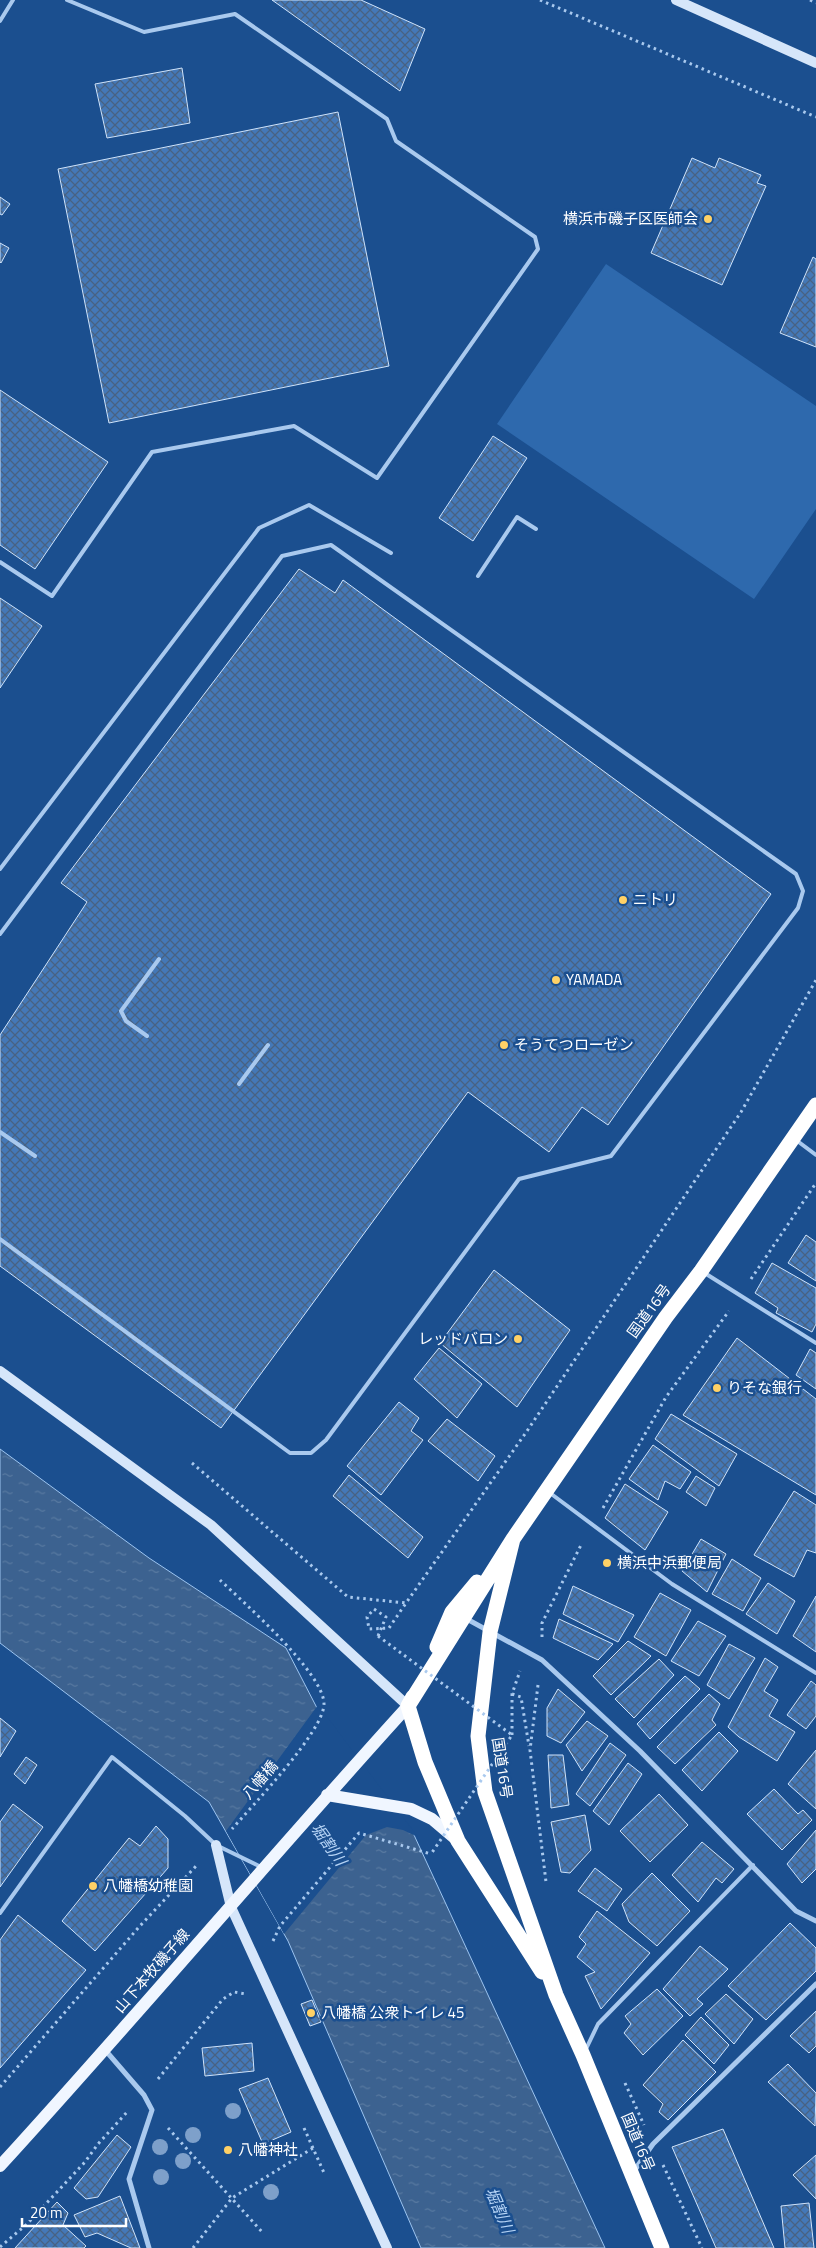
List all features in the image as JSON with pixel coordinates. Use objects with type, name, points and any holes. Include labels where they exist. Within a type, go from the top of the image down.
[{"type":"highway","name":"国道16号","points":[[556,1995],[458,1841],[425,1762],[408,1706],[458,1615],[513,1539],[666,1317],[701,1271],[794,1139],[816,1105]]},
{"type":"highway","name":"国道16号","points":[[513,1539],[490,1632],[478,1736],[485,1792],[556,1995],[583,2054],[662,2248]]},
{"type":"main road","name":"山下本牧磯子線","points":[[0,2166],[106,2050],[180,1961],[231,1907],[327,1795],[408,1706]]},
{"type":"main road","points":[[327,1795],[411,1809],[432,1819],[458,1841]]},
{"type":"street","points":[[676,0],[816,63]]},
{"type":"street","points":[[0,1371],[211,1525],[408,1706]]},
{"type":"street","points":[[458,1615],[542,1660],[640,1751],[796,1911],[816,1921]]},
{"type":"street","points":[[216,1846],[231,1907],[387,2248]]},
{"type":"street","points":[[632,2173],[653,2144],[816,1984]]},
{"type":"street","points":[[106,2050],[144,2095],[152,2110],[129,2180],[149,2248]]},
{"type":"lane","points":[[0,21],[13,0]]},
{"type":"lane","points":[[0,562],[52,596],[152,452],[294,426],[377,478],[538,249],[535,237],[396,141],[387,118],[235,14],[144,32],[67,0]]},
{"type":"lane","points":[[0,869],[258,528],[309,505],[391,553]]},
{"type":"lane","points":[[478,576],[517,517],[536,529]]},
{"type":"lane","points":[[0,934],[282,556],[331,545],[796,874],[803,891],[798,908],[610,1156],[519,1180],[326,1440],[311,1453],[290,1453],[0,1239]]},
{"type":"lane","points":[[148,1036],[126,1020],[121,1011],[159,959]]},
{"type":"lane","points":[[239,1084],[268,1045]]},
{"type":"lane","points":[[0,1132],[35,1156]]},
{"type":"lane","points":[[794,1139],[816,1155]]},
{"type":"lane","points":[[701,1271],[816,1343]]},
{"type":"lane","points":[[546,1490],[672,1584],[816,1673]]},
{"type":"lane","points":[[0,1913],[112,1757],[185,1816],[216,1846],[263,1868]]},
{"type":"lane","points":[[583,2054],[598,2024],[753,1865]]},
{"type":"path","points":[[540,0],[816,118]]},
{"type":"path","points":[[810,0],[816,3]]},
{"type":"path","points":[[512,1735],[378,1636],[381,1630],[384,1624],[386,1617],[374,1609],[367,1617],[369,1629],[379,1628],[389,1628],[527,1431],[741,1112],[816,980]]},
{"type":"path","points":[[599,1515],[666,1397],[740,1295],[816,1183]]},
{"type":"path","points":[[192,1463],[348,1597],[406,1602]]},
{"type":"path","points":[[530,1750],[542,1660],[542,1623],[583,1542]]},
{"type":"path","name":"八幡橋","points":[[220,1580],[291,1648],[323,1694],[325,1706],[309,1740],[228,1834]]},
{"type":"path","points":[[272,1946],[280,1926],[359,1833],[431,1854],[512,1735],[512,1694],[521,1670]]},
{"type":"path","points":[[512,1694],[521,1697],[530,1750],[547,1884]]},
{"type":"path","points":[[0,2087],[139,1927],[204,1858]]},
{"type":"path","points":[[0,2246],[27,2224],[85,2162],[98,2144],[144,2095],[223,1998],[234,1992]]},
{"type":"path","points":[[621,2076],[702,2248]]},
{"type":"path","points":[[152,2110],[263,2233]]},
{"type":"path","points":[[193,2248],[232,2198],[312,2148]]},
{"type":"shaded area","points":[[606,264],[816,406],[816,509],[754,599],[497,424]]},
{"type":"water","name":"堀割川","points":[[0,1449],[149,1558],[286,1648],[317,1708],[414,1835],[605,2248],[421,2248],[288,1941],[209,1802],[0,1643]]},
{"type":"pier","points":[[318,1705],[418,1837],[403,1830],[387,1827],[366,1835],[284,1934],[226,1831]]},
{"type":"building","points":[[272,0],[361,0],[425,29],[400,91]]},
{"type":"building","points":[[182,68],[190,123],[107,138],[95,84]]},
{"type":"building","points":[[338,112],[389,366],[109,423],[58,169]]},
{"type":"building","name":"横浜市磯子区医師会","points":[[692,158],[715,168],[719,158],[761,175],[757,183],[766,186],[722,285],[651,253]]},
{"type":"building","points":[[0,197],[10,204],[2,215],[0,214]]},
{"type":"building","points":[[0,243],[9,248],[1,263],[0,262]]},
{"type":"building","points":[[813,257],[816,259],[816,347],[780,333]]},
{"type":"building","points":[[0,390],[108,462],[35,569],[0,545]]},
{"type":"building","points":[[493,436],[527,458],[473,541],[439,518]]},
{"type":"building","points":[[299,569],[335,593],[343,580],[771,894],[608,1125],[582,1107],[549,1152],[468,1092],[221,1428],[0,1266],[0,1035],[87,902],[61,883]]},
{"type":"building","points":[[0,598],[42,626],[0,688]]},
{"type":"building","points":[[806,1235],[816,1242],[816,1281],[788,1263]]},
{"type":"building","points":[[772,1263],[816,1288],[816,1324],[812,1332],[776,1313],[778,1308],[755,1293]]},
{"type":"building","points":[[494,1270],[570,1330],[517,1407],[440,1343]]},
{"type":"building","points":[[737,1338],[816,1399],[816,1495],[683,1415]]},
{"type":"building","points":[[439,1348],[482,1384],[457,1418],[414,1379]]},
{"type":"building","points":[[810,1349],[816,1353],[816,1389],[796,1375]]},
{"type":"building","points":[[399,1402],[419,1418],[411,1431],[423,1440],[381,1495],[347,1466]]},
{"type":"building","points":[[671,1414],[737,1454],[719,1486],[655,1439]]},
{"type":"building","points":[[447,1419],[495,1456],[478,1481],[428,1441]]},
{"type":"building","points":[[653,1445],[691,1472],[680,1489],[665,1481],[658,1500],[629,1479]]},
{"type":"building","points":[[349,1475],[423,1537],[408,1558],[333,1496]]},
{"type":"building","points":[[696,1476],[715,1488],[706,1506],[686,1492]]},
{"type":"building","points":[[625,1484],[668,1512],[645,1550],[605,1518]]},
{"type":"building","points":[[794,1491],[816,1505],[816,1553],[807,1550],[794,1577],[754,1555]]},
{"type":"building","points":[[701,1539],[726,1554],[707,1592],[682,1571]]},
{"type":"building","points":[[732,1559],[761,1578],[743,1611],[712,1594]]},
{"type":"building","points":[[768,1583],[795,1601],[777,1634],[746,1614]]},
{"type":"building","points":[[573,1586],[634,1615],[618,1642],[563,1614]]},
{"type":"building","points":[[660,1593],[691,1610],[666,1656],[634,1637]]},
{"type":"building","points":[[816,1596],[816,1652],[793,1636]]},
{"type":"building","points":[[559,1619],[613,1644],[598,1660],[553,1638]]},
{"type":"building","points":[[698,1621],[726,1636],[699,1676],[671,1661]]},
{"type":"building","points":[[628,1641],[651,1656],[611,1695],[593,1676]]},
{"type":"building","points":[[729,1644],[755,1658],[729,1699],[707,1685]]},
{"type":"building","points":[[765,1658],[778,1667],[764,1691],[778,1700],[769,1716],[795,1732],[777,1761],[739,1737],[728,1727]]},
{"type":"building","points":[[659,1659],[674,1675],[634,1718],[615,1699]]},
{"type":"building","points":[[685,1676],[700,1689],[650,1739],[637,1724]]},
{"type":"building","points":[[811,1681],[816,1685],[816,1716],[806,1729],[787,1715]]},
{"type":"building","points":[[558,1689],[585,1712],[561,1743],[547,1736],[547,1708]]},
{"type":"building","points":[[709,1694],[720,1704],[712,1720],[716,1725],[675,1764],[657,1747]]},
{"type":"building","points":[[0,1718],[16,1731],[0,1757]]},
{"type":"building","points":[[587,1721],[608,1736],[582,1771],[566,1745]]},
{"type":"building","points":[[719,1732],[738,1751],[702,1791],[682,1770]]},
{"type":"building","points":[[610,1743],[626,1755],[590,1806],[576,1794]]},
{"type":"building","points":[[816,1750],[816,1809],[788,1784]]},
{"type":"building","points":[[548,1755],[563,1755],[569,1805],[551,1808]]},
{"type":"building","points":[[26,1757],[37,1765],[25,1784],[14,1774]]},
{"type":"building","points":[[628,1763],[642,1774],[609,1825],[593,1811]]},
{"type":"building","points":[[774,1789],[798,1814],[803,1810],[812,1820],[782,1850],[747,1814]]},
{"type":"building","points":[[659,1794],[688,1825],[650,1862],[620,1831]]},
{"type":"building","points":[[13,1804],[43,1827],[0,1887],[0,1822]]},
{"type":"building","points":[[585,1815],[591,1850],[570,1873],[561,1872],[551,1822]]},
{"type":"building","points":[[156,1826],[168,1839],[168,1868],[95,1951],[62,1921],[129,1838],[140,1846]]},
{"type":"building","points":[[816,1830],[816,1869],[802,1883],[787,1864]]},
{"type":"building","points":[[702,1842],[734,1869],[722,1883],[716,1878],[698,1902],[672,1875]]},
{"type":"building","points":[[595,1868],[622,1889],[607,1911],[578,1891]]},
{"type":"building","points":[[652,1873],[690,1911],[657,1946],[629,1922],[622,1904]]},
{"type":"building","points":[[597,1911],[650,1953],[601,2009],[585,1976],[595,1972],[577,1957],[586,1944],[579,1937]]},
{"type":"building","points":[[18,1915],[86,1970],[0,2068],[0,1940]]},
{"type":"building","points":[[790,1923],[816,1948],[816,1971],[766,2020],[728,1986]]},
{"type":"building","points":[[700,1946],[728,1969],[697,1999],[703,2004],[690,2016],[663,1989]]},
{"type":"building","points":[[657,1989],[683,2016],[643,2055],[624,2033],[631,2024],[625,2016]]},
{"type":"building","points":[[726,1994],[753,2019],[734,2044],[705,2014]]},
{"type":"building","name":"八幡橋 公衆トイレ 45","points":[[312,2000],[321,2022],[310,2026],[301,2004]]},
{"type":"building","points":[[816,2011],[816,2046],[809,2053],[790,2036]]},
{"type":"building","points":[[701,2017],[729,2045],[714,2064],[685,2035]]},
{"type":"building","points":[[683,2040],[716,2072],[668,2120],[659,2112],[663,2104],[643,2085]]},
{"type":"building","points":[[252,2043],[254,2071],[205,2076],[202,2048]]},
{"type":"building","points":[[788,2064],[816,2093],[815,2126],[768,2082]]},
{"type":"building","points":[[268,2078],[291,2132],[263,2144],[239,2089]]},
{"type":"building","points":[[723,2129],[774,2248],[716,2248],[672,2147]]},
{"type":"building","points":[[117,2135],[131,2147],[98,2197],[86,2199],[74,2188]]},
{"type":"building","points":[[816,2155],[816,2199],[793,2175]]},
{"type":"building","points":[[120,2196],[140,2248],[131,2248],[97,2233],[85,2237],[74,2215]]},
{"type":"building","points":[[57,2202],[68,2213],[63,2225],[86,2246],[84,2248],[15,2248]]},
{"type":"building","points":[[809,2203],[814,2248],[785,2248],[781,2206]]},
{"type":"place","name":"横浜市磯子区医師会","points":[[708,219]]},
{"type":"place","name":"ニトリ","points":[[623,900]]},
{"type":"place","name":"YAMADA","points":[[556,980]]},
{"type":"place","name":"そうてつローゼン","points":[[504,1045]]},
{"type":"place","name":"レッドバロン","points":[[518,1339]]},
{"type":"place","name":"りそな銀行","points":[[717,1388]]},
{"type":"place","name":"横浜中浜郵便局","points":[[607,1563]]},
{"type":"place","name":"八幡橋幼稚園","points":[[93,1886]]},
{"type":"place","name":"八幡橋 公衆トイレ 45","points":[[311,2013]]},
{"type":"place","name":"八幡神社","points":[[228,2150]]}]
